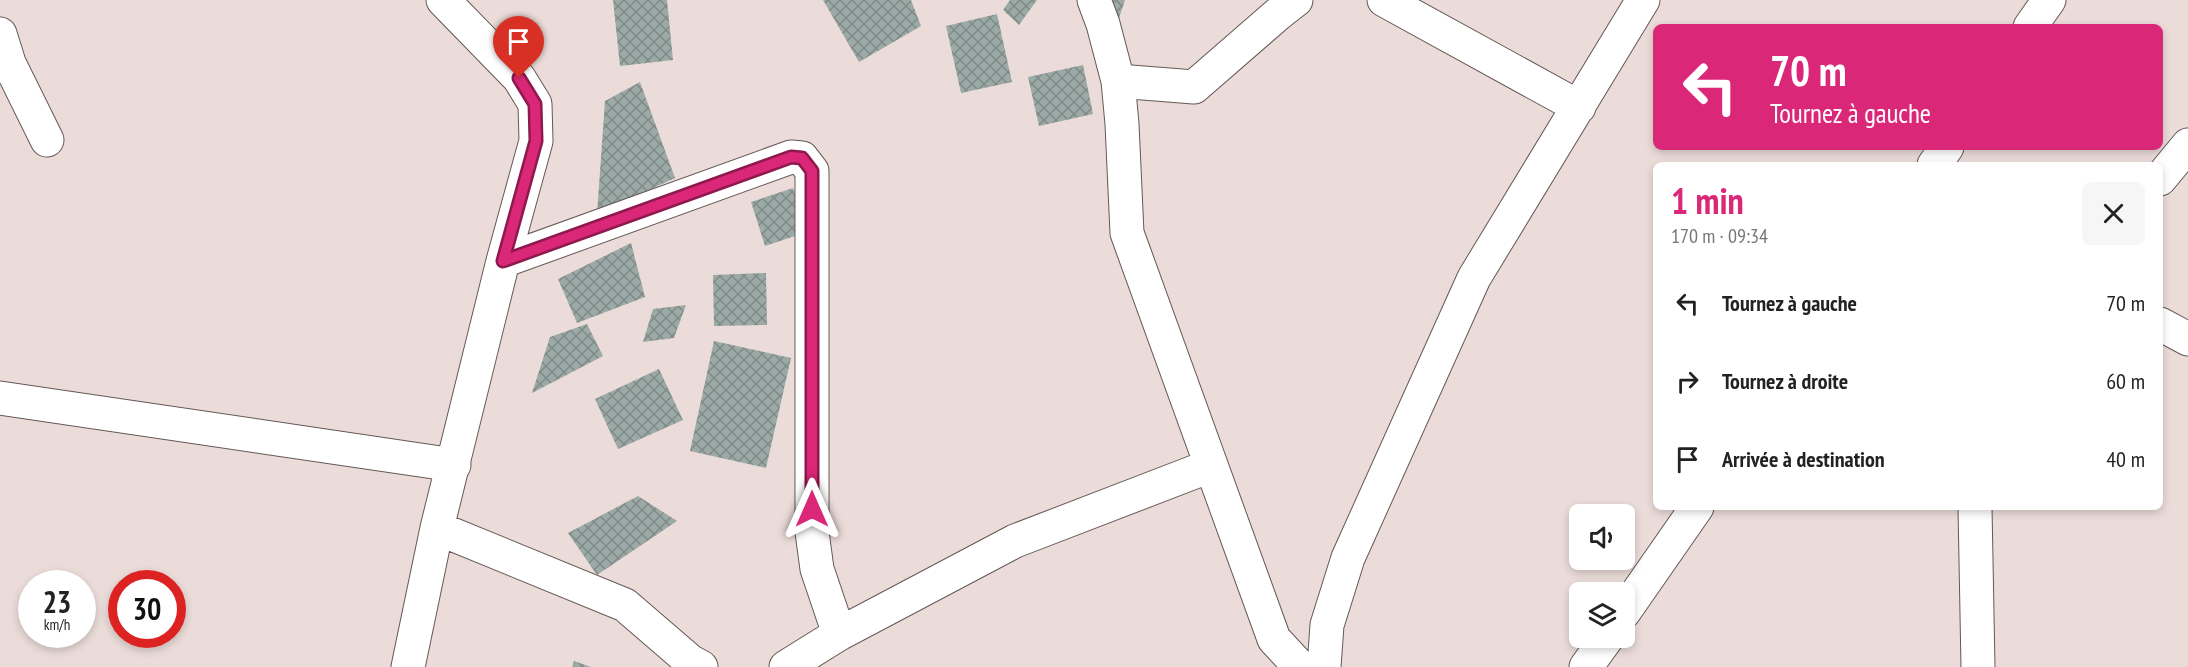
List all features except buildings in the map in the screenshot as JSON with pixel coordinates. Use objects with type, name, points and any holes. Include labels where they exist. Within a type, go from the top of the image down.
[{"type":"street","points":[[408,667],[437,528],[503,261],[536,141],[535,104],[519,78],[443,0]]},
{"type":"street","points":[[1094,0],[1103,24],[1118,81],[1127,233],[1274,639],[1300,667]]},
{"type":"street","points":[[1118,81],[1194,87],[1296,0]]},
{"type":"street","points":[[1384,0],[1579,107]]},
{"type":"street","points":[[1324,667],[1327,625],[1348,558],[1474,278],[1643,0]]},
{"type":"street","points":[[2032,24],[2049,0]]},
{"type":"street","points":[[0,34],[9,63],[47,140]]},
{"type":"street","points":[[2163,175],[2188,145]]},
{"type":"street","points":[[503,261],[791,157],[802,158],[812,171],[812,532],[817,568],[838,634]]},
{"type":"street","points":[[2163,326],[2188,339]]},
{"type":"street","points":[[0,398],[453,465]]},
{"type":"street","points":[[786,667],[838,634],[1016,540],[1210,466]]},
{"type":"street","points":[[1635,596],[1695,510]]},
{"type":"street","points":[[1975,510],[1978,667]]},
{"type":"street","points":[[437,528],[625,605],[693,665]]},
{"type":"street","points":[[1586,667],[1599,648]]},
{"type":"route","points":[[519,78],[535,104],[536,141],[503,261],[791,157],[802,158],[812,171],[812,509]]}]
